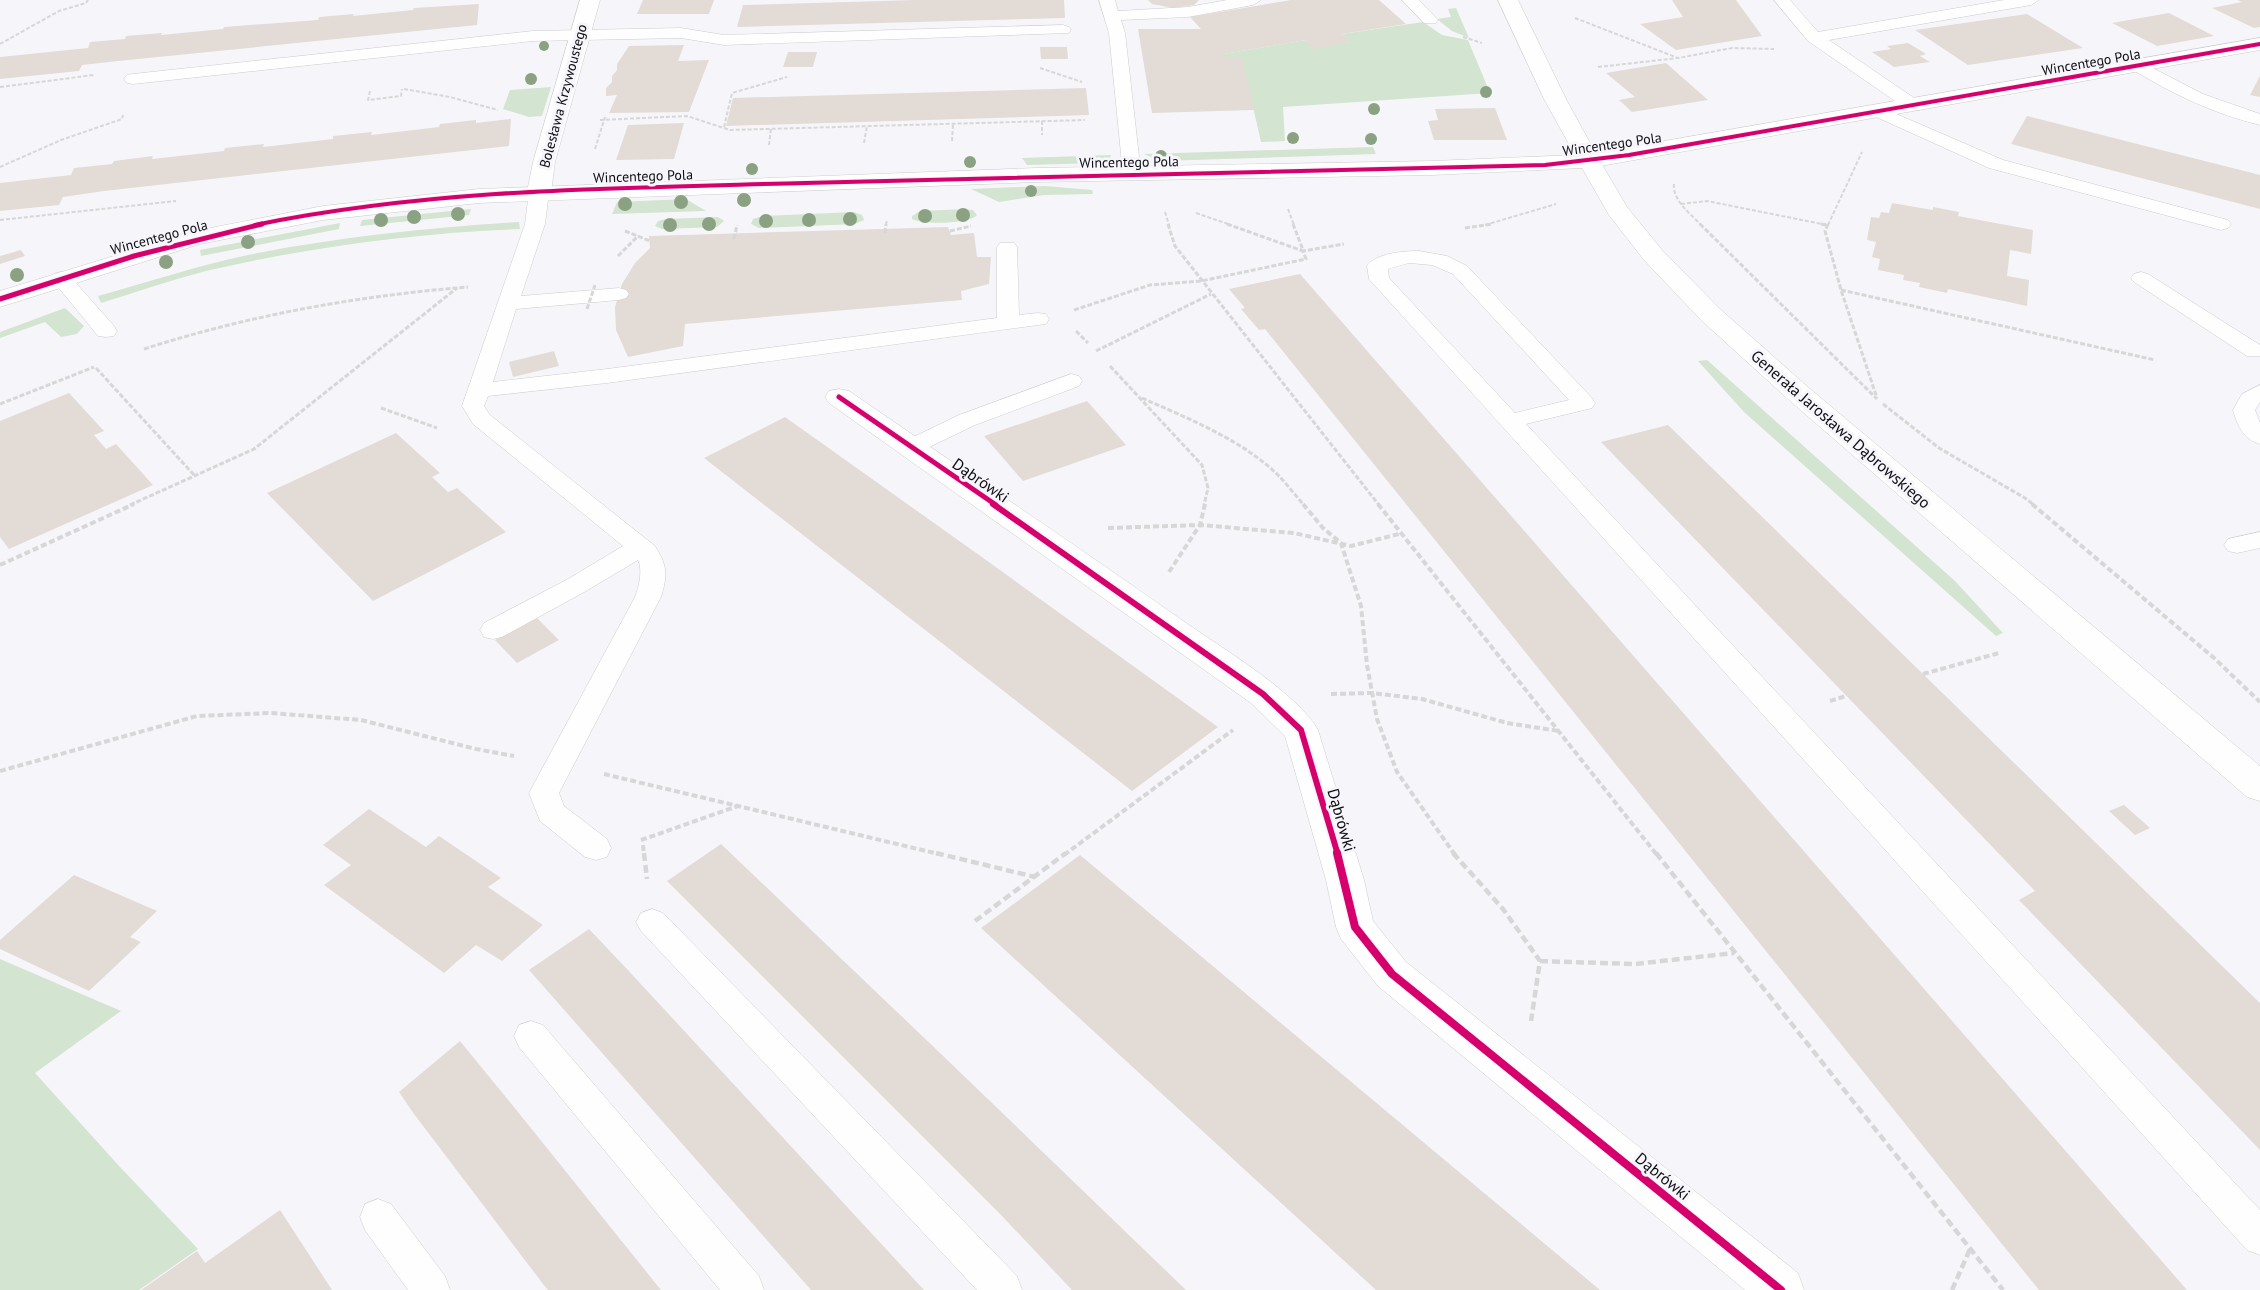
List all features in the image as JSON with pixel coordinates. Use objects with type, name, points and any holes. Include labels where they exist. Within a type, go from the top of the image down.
[{"type":"street","name":"Bolesława Krzywoustego","points":[[539,192],[554,126],[590,0]]},
{"type":"street","name":"Generała Jarosława Dąbrowskiego","points":[[1508,0],[1555,99],[1589,161],[1617,210],[1653,255],[1710,314],[1808,402],[2260,787]]},
{"type":"street","name":"Wincentego Pola","points":[[0,298],[167,246],[273,222],[372,206],[539,192],[1026,176],[1523,166],[1589,161],[2260,44]]},
{"type":"street","name":"Dąbrówki","points":[[839,398],[1145,610],[1263,694],[1275,705],[1301,730],[1346,880],[1354,927],[1392,974],[1781,1290]]},
{"type":"lane","points":[[1132,174],[1117,33],[1109,8],[1188,12],[1253,0]]},
{"type":"lane","points":[[1410,0],[1430,20]]},
{"type":"lane","points":[[1782,0],[1814,38],[1914,106]]},
{"type":"lane","points":[[1814,38],[2031,0]]},
{"type":"lane","points":[[133,79],[532,36],[681,33],[724,40],[1063,30]]},
{"type":"lane","points":[[2139,66],[2173,87],[2225,111],[2260,120]]},
{"type":"lane","points":[[1880,112],[1996,164],[2221,224]]},
{"type":"lane","points":[[539,192],[535,224],[473,406],[481,419],[640,547],[653,564],[652,585],[648,597],[543,793],[551,813],[596,848]]},
{"type":"lane","points":[[1006,247],[1008,323]]},
{"type":"lane","points":[[1509,421],[1584,403],[1460,270],[1445,261],[1421,255],[1398,258],[1377,266],[1379,279],[1509,421],[2260,1237]]},
{"type":"lane","points":[[61,278],[106,331]]},
{"type":"lane","points":[[2141,278],[2255,351]]},
{"type":"lane","points":[[507,304],[619,294]]},
{"type":"lane","points":[[477,390],[607,376],[1048,316]]},
{"type":"lane","points":[[910,447],[967,420],[1071,381]]},
{"type":"lane","points":[[2260,392],[2250,399],[2244,410],[2248,424],[2260,437]]},
{"type":"lane","points":[[494,630],[577,585],[640,547]]},
{"type":"lane","points":[[652,922],[1003,1290]]},
{"type":"lane","points":[[531,1036],[745,1290]]},
{"type":"lane","points":[[378,1217],[430,1290]]},
{"type":"path","points":[[0,44],[59,11],[86,3],[88,0]]},
{"type":"path","points":[[1575,18],[1678,58]]},
{"type":"path","points":[[1598,67],[1678,58],[1732,48],[1831,51]]},
{"type":"path","points":[[365,54],[358,89],[370,88],[368,100],[401,96],[403,84]]},
{"type":"path","points":[[0,87],[134,70],[122,119],[61,140],[0,166]]},
{"type":"path","points":[[402,89],[450,97],[498,110]]},
{"type":"path","points":[[554,126],[606,119],[687,116],[730,130],[1089,120]]},
{"type":"path","points":[[1852,116],[1866,144],[1825,231],[1841,290],[1877,399]]},
{"type":"path","points":[[1675,179],[1673,190],[1681,204],[1725,251],[1877,399],[1939,448],[2025,498],[2214,658],[2260,702]]},
{"type":"path","points":[[0,220],[183,200]]},
{"type":"path","points":[[1048,316],[1093,305],[1150,285],[1201,281],[1306,259],[1285,200]]},
{"type":"path","points":[[1161,201],[1175,246],[1211,294],[2002,1290]]},
{"type":"path","points":[[1681,204],[1707,201],[1827,225]]},
{"type":"path","points":[[1456,229],[1488,225],[1556,204]]},
{"type":"path","points":[[1194,212],[1303,251],[1348,244]]},
{"type":"path","points":[[625,249],[638,237]]},
{"type":"path","points":[[587,309],[595,285]]},
{"type":"path","points":[[139,351],[194,332],[260,314],[348,299],[470,287]]},
{"type":"path","points":[[0,564],[254,449],[458,288]]},
{"type":"path","points":[[1841,290],[2155,360]]},
{"type":"path","points":[[1071,381],[1071,369],[1096,351],[1211,294]]},
{"type":"path","points":[[1048,316],[1096,351],[1202,465],[1208,488],[1200,525],[1145,610]]},
{"type":"path","points":[[0,404],[106,363]]},
{"type":"path","points":[[95,367],[195,476]]},
{"type":"path","points":[[1142,398],[1192,420],[1240,447],[1280,476],[1323,528],[1341,543],[1361,606],[1366,664],[1377,719],[1402,781],[1452,852],[1503,909],[1540,961],[1531,1020],[1520,1040],[1502,1062]]},
{"type":"path","points":[[381,408],[441,429]]},
{"type":"path","points":[[1041,538],[1120,526],[1200,525],[1294,533],[1351,546],[1403,533]]},
{"type":"path","points":[[1923,674],[1999,653]]},
{"type":"path","points":[[975,921],[1247,719],[1291,699],[1326,694],[1372,693],[1422,699],[1508,723],[1560,731]]},
{"type":"path","points":[[634,833],[642,841],[738,806]]},
{"type":"path","points":[[1540,961],[1635,964],[1735,953]]},
{"type":"path","points":[[1952,1290],[1970,1249]]},
{"type":"green space","points":[[1456,8],[1469,38],[1452,31],[1437,19],[1451,17],[1448,9]]},
{"type":"green space","points":[[1423,22],[1442,35],[1468,40],[1490,93],[1283,107],[1285,141],[1261,142],[1242,59],[1224,58],[1224,54],[1306,40],[1314,48],[1349,42],[1342,34]]},
{"type":"green space","points":[[551,87],[542,116],[529,117],[503,109],[510,90]]},
{"type":"green space","points":[[1373,147],[1376,154],[1161,161],[1144,154]]},
{"type":"green space","points":[[1111,155],[1110,159],[1101,163],[1027,165],[1022,158]]},
{"type":"green space","points":[[1045,186],[1092,190],[1093,194],[1044,195],[999,202],[971,189]]},
{"type":"green space","points":[[686,199],[706,211],[612,214],[617,202]]},
{"type":"green space","points":[[471,209],[469,215],[360,226],[362,220]]},
{"type":"green space","points":[[973,210],[977,215],[973,218],[946,223],[912,219],[912,216],[920,211]]},
{"type":"green space","points":[[854,212],[862,215],[864,220],[855,224],[759,228],[751,224],[753,219],[763,216]]},
{"type":"green space","points":[[718,217],[724,221],[717,227],[662,229],[655,226],[658,221],[666,219]]},
{"type":"green space","points":[[519,222],[520,229],[441,234],[323,248],[206,271],[101,303],[98,296],[210,264],[316,243],[383,234]]},
{"type":"green space","points":[[340,223],[339,229],[201,256],[200,250]]},
{"type":"green space","points":[[65,308],[84,326],[77,334],[61,337],[45,322],[0,338],[0,332]]},
{"type":"green space","points":[[1707,360],[1955,581],[2003,633],[1996,636],[1744,412],[1698,361]]},
{"type":"green space","points":[[0,959],[121,1011],[35,1073],[198,1249],[139,1290],[0,1290]]},
{"type":"building","points":[[643,0],[714,0],[709,14],[637,14]]},
{"type":"building","points":[[916,0],[1064,0],[1065,18],[737,27],[743,5]]},
{"type":"building","points":[[1148,0],[1199,0],[1194,5],[1173,8],[1152,4]]},
{"type":"building","points":[[1291,0],[1379,0],[1406,24],[1342,34],[1350,42],[1314,49],[1306,40],[1224,54],[1224,58],[1242,58],[1254,110],[1152,113],[1138,29],[1201,29],[1190,17]]},
{"type":"building","points":[[1672,0],[1736,0],[1762,36],[1676,50],[1640,24],[1683,17]]},
{"type":"building","points":[[2237,0],[2260,0],[2260,27],[2254,28],[2212,8],[2242,2]]},
{"type":"building","points":[[479,4],[477,25],[82,65],[79,71],[0,79],[0,57],[88,48],[90,42],[125,39],[126,36],[162,33],[161,35],[223,29],[224,27],[318,20],[319,17]]},
{"type":"building","points":[[2169,13],[2214,36],[2157,46],[2112,23]]},
{"type":"building","points":[[2027,14],[2083,48],[1968,65],[1915,30]]},
{"type":"building","points":[[1908,43],[1926,54],[1920,56],[1930,62],[1894,67],[1872,52],[1891,49],[1887,46]]},
{"type":"building","points":[[684,45],[678,61],[709,60],[689,112],[609,113],[617,95],[606,96],[606,88],[612,82],[617,64],[629,46]]},
{"type":"building","points":[[1040,47],[1067,47],[1068,59],[1041,59]]},
{"type":"building","points":[[788,52],[817,52],[813,67],[783,67]]},
{"type":"building","points":[[1666,63],[1708,100],[1632,112],[1619,100],[1635,97],[1606,73]]},
{"type":"building","points":[[2260,76],[2260,97],[2250,95]]},
{"type":"building","points":[[1086,88],[1089,115],[726,126],[733,98]]},
{"type":"building","points":[[1495,108],[1507,140],[1434,140],[1428,121],[1438,120],[1435,109]]},
{"type":"building","points":[[2027,116],[2260,175],[2260,209],[2011,144]]},
{"type":"building","points":[[511,119],[509,146],[104,191],[63,197],[59,205],[0,211],[0,183],[71,175],[74,168],[153,156],[152,159],[224,151],[225,148],[264,144],[263,147],[333,139],[333,136],[372,132],[371,135],[439,127],[440,124]]},
{"type":"building","points":[[684,123],[674,159],[616,160],[628,125]]},
{"type":"building","points":[[1892,203],[1933,210],[1933,207],[1959,212],[1958,216],[2033,230],[2031,254],[2010,250],[2007,276],[2029,280],[2027,306],[1948,289],[1947,293],[1919,287],[1920,283],[1903,280],[1904,275],[1878,270],[1880,259],[1872,257],[1876,242],[1867,240],[1871,217],[1879,218],[1881,212],[1889,213]]},
{"type":"building","points":[[948,227],[951,235],[974,233],[977,257],[991,257],[989,284],[961,291],[962,300],[685,324],[683,346],[628,357],[616,330],[615,307],[622,284],[635,263],[650,248],[649,236]]},
{"type":"building","points":[[21,250],[25,256],[0,264],[0,256]]},
{"type":"building","points":[[1300,274],[2187,1290],[2039,1290],[1265,329],[1259,330],[1241,309],[1245,308],[1229,289]]},
{"type":"building","points":[[554,351],[559,366],[513,377],[509,362]]},
{"type":"building","points":[[69,393],[104,431],[94,435],[106,449],[116,444],[153,485],[9,549],[0,537],[0,421]]},
{"type":"building","points":[[1087,401],[1126,445],[1023,481],[984,436]]},
{"type":"building","points":[[785,417],[1218,727],[1132,791],[704,458]]},
{"type":"building","points":[[1668,425],[2260,1003],[2260,1150],[2019,900],[2035,891],[1601,442]]},
{"type":"building","points":[[396,433],[440,473],[432,477],[448,492],[457,488],[506,532],[373,601],[267,493]]},
{"type":"building","points":[[537,618],[559,640],[517,663],[495,640]]},
{"type":"building","points":[[2124,805],[2150,828],[2135,835],[2109,811]]},
{"type":"building","points":[[369,809],[426,847],[439,836],[501,878],[488,887],[543,925],[502,961],[476,945],[444,973],[324,885],[351,865],[323,845]]},
{"type":"building","points":[[721,844],[1186,1290],[1072,1290],[1001,1215],[667,881]]},
{"type":"building","points":[[1080,855],[1600,1290],[1376,1290],[981,928]]},
{"type":"building","points":[[74,875],[157,911],[130,937],[141,942],[89,991],[0,949],[0,940]]},
{"type":"building","points":[[589,929],[924,1290],[811,1290],[529,970]]},
{"type":"building","points":[[460,1041],[661,1290],[548,1290],[543,1284],[399,1092]]},
{"type":"building","points":[[280,1210],[332,1290],[141,1290],[197,1251],[205,1263]]},
{"type":"cycle path","points":[[0,299],[100,266],[202,237],[340,210],[410,201],[622,188],[1545,165],[1629,155],[2260,44]]},
{"type":"cycle path","points":[[839,397],[1263,694],[1301,730],[1345,880],[1355,927],[1392,974],[1781,1290]]}]
